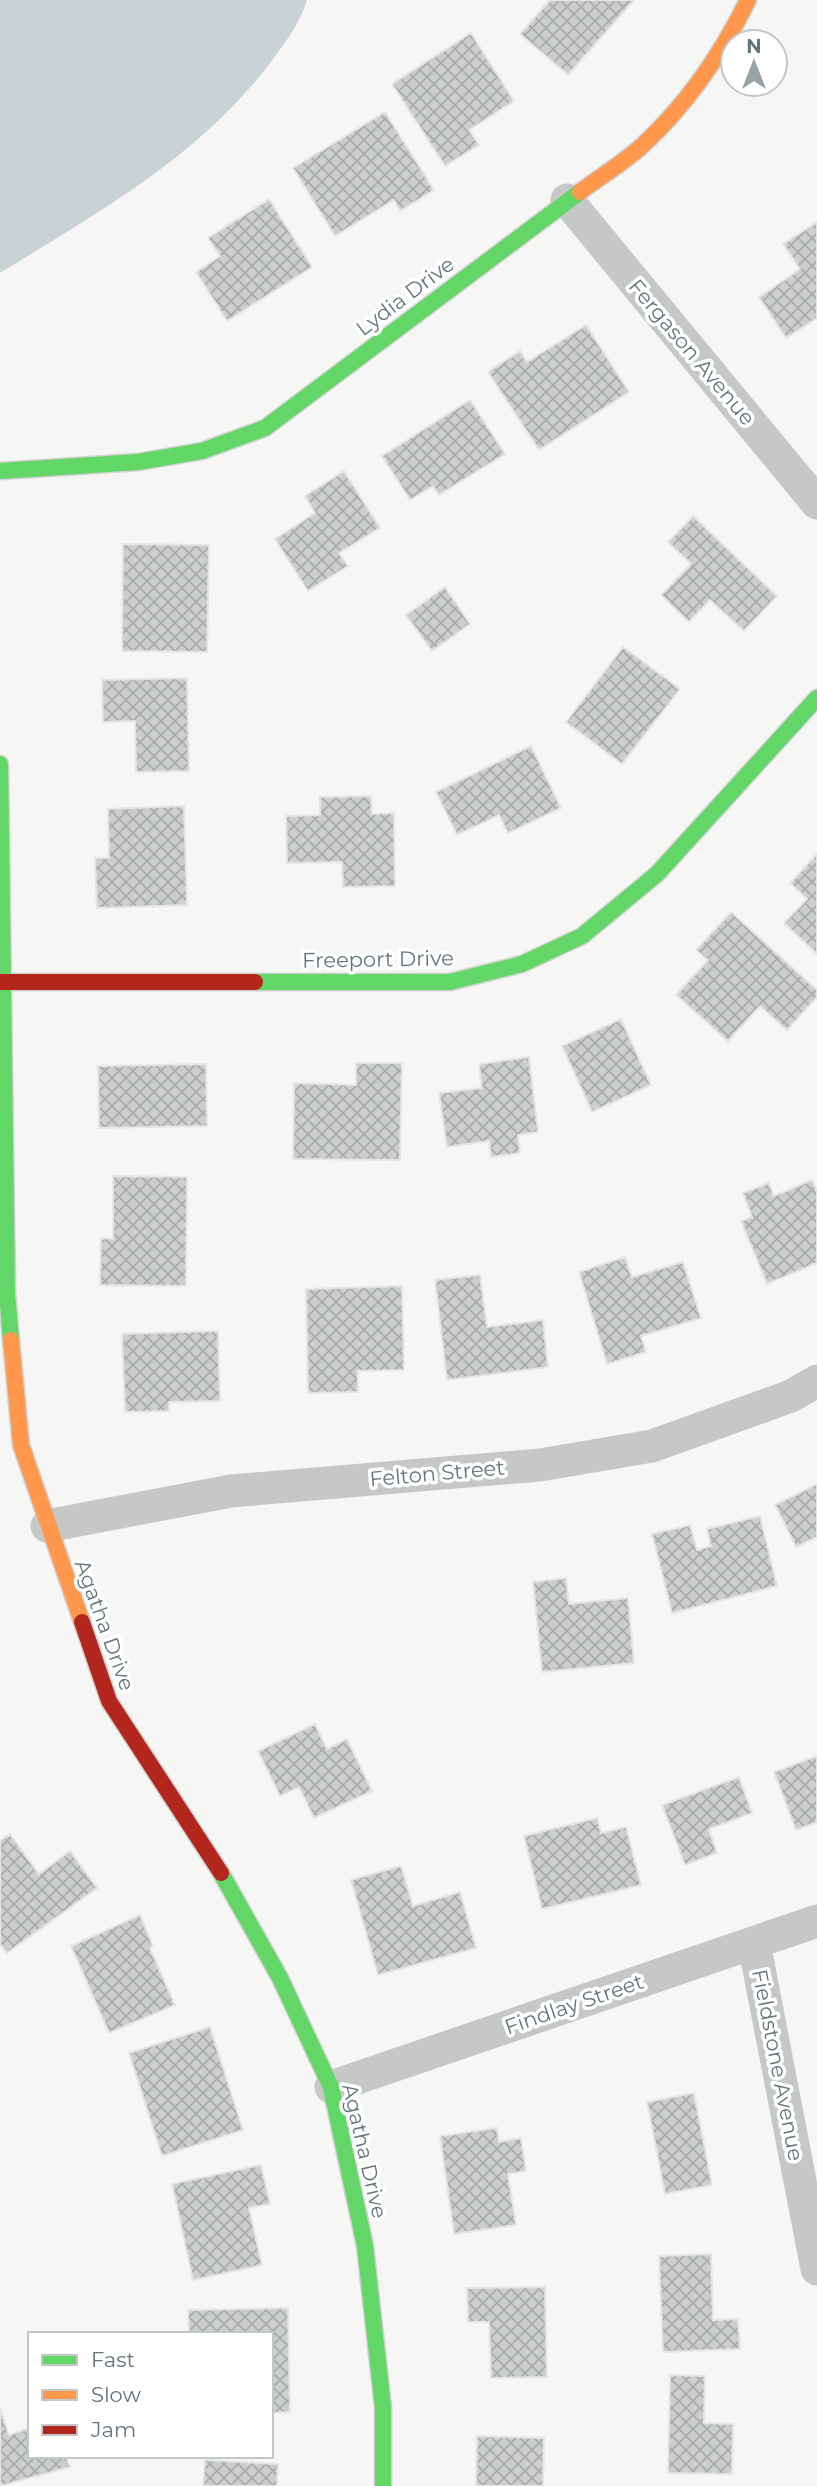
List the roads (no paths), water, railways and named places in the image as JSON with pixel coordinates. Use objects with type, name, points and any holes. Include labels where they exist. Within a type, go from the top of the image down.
[{"type":"street","name":"Lydia Drive","points":[[0,471],[138,463],[202,451],[265,428],[566,200],[643,145],[683,105],[731,38],[748,0]]},
{"type":"street","name":"Fergason Avenue","points":[[566,200],[817,503]]},
{"type":"street","name":"Freeport Drive","points":[[2,982],[450,982],[522,964],[582,936],[657,874],[817,698]]},
{"type":"street","name":"Agatha Drive","points":[[0,764],[7,1293],[21,1445],[109,1701],[208,1850],[279,1978],[331,2087],[365,2246],[383,2407],[383,2486]]},
{"type":"street","name":"Felton Street","points":[[47,1525],[231,1491],[540,1465],[652,1446],[791,1396],[817,1381]]},
{"type":"street","name":"Findlay Street","points":[[331,2087],[817,1921]]},
{"type":"street","name":"Fieldstone Avenue","points":[[754,1943],[817,2269]]}]
